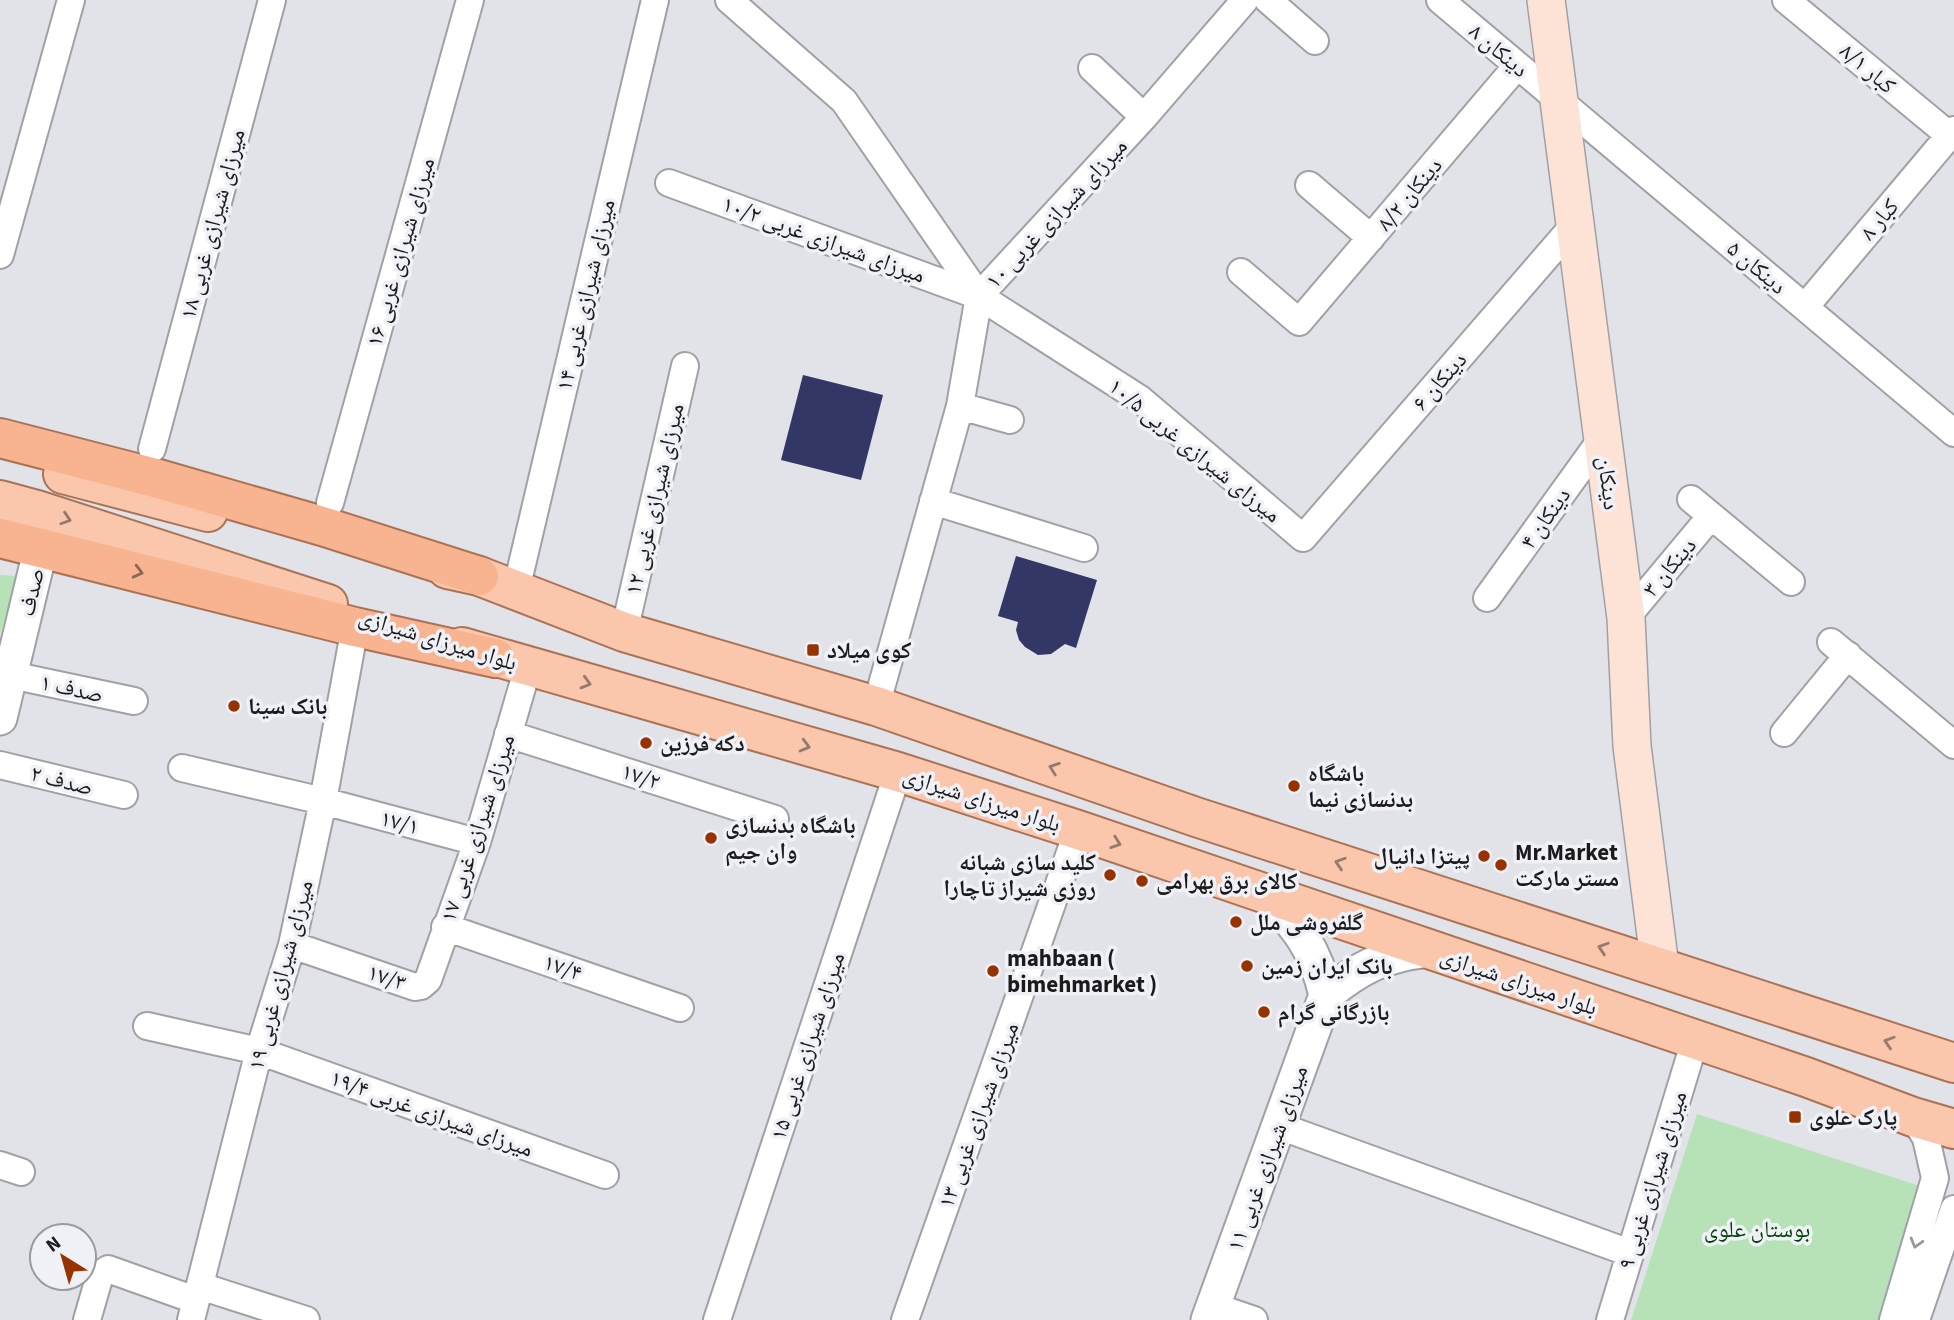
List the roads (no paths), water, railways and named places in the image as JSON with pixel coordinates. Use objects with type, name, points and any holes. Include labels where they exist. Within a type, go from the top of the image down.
[{"type":"highway","points":[[0,438],[310,522],[479,576]]},
{"type":"highway","points":[[2,538],[355,627],[511,662]]},
{"type":"main road","name":"دینکان","points":[[1546,0],[1626,618],[1632,746],[1660,967]]},
{"type":"main road","points":[[0,457],[326,546],[479,576],[624,632],[876,706],[1196,817],[1954,1063]]},
{"type":"main road","name":"بلوار میرزای شیرازی","points":[[0,500],[511,662],[898,772],[1078,830],[1954,1129]]},
{"type":"street","points":[[0,255],[71,0]]},
{"type":"street","name":"۱۸ میرزای شیرازی غربی","points":[[152,449],[272,0]]},
{"type":"street","name":"۱۶ میرزای شیرازی غربی","points":[[330,503],[470,0]]},
{"type":"street","name":"۱۴ میرزای شیرازی غربی","points":[[516,590],[655,0]]},
{"type":"street","points":[[729,0],[844,101],[979,296]]},
{"type":"street","name":"۱۰ میرزای شیرازی غربی","points":[[876,706],[960,406],[979,296],[1144,117],[1245,0]]},
{"type":"street","points":[[1268,0],[1315,41]]},
{"type":"street","name":"۸ دینکان","points":[[1440,0],[1559,100]]},
{"type":"street","name":"۸/۱ کبار","points":[[1786,0],[1952,133]]},
{"type":"street","name":"دینکان ۸/۲","points":[[1241,272],[1300,321],[1517,66]]},
{"type":"street","points":[[1091,68],[1144,117]]},
{"type":"street","name":"۵ دینکان","points":[[1559,100],[1954,433]]},
{"type":"street","name":"۸ کبار","points":[[1805,307],[1952,133]]},
{"type":"street","name":"۱۰/۲ میرزای شیرازی غربی","points":[[668,183],[979,296]]},
{"type":"street","points":[[1309,185],[1371,238]]},
{"type":"street","name":"دینکان ۶","points":[[1303,538],[1575,224]]},
{"type":"street","name":"۱۰/۵ میرزای شیرازی غربی","points":[[979,296],[1140,399],[1303,538]]},
{"type":"street","name":"۱۲ میرزای شیرازی غربی","points":[[624,632],[685,366]]},
{"type":"street","points":[[960,406],[1010,420]]},
{"type":"street","name":"دینکان ۴","points":[[1488,598],[1602,437]]},
{"type":"street","points":[[933,501],[1084,548]]},
{"type":"street","name":"۳ دینکان","points":[[1626,618],[1701,508],[1791,582]]},
{"type":"street","name":"صدف","points":[[0,718],[41,547]]},
{"type":"street","name":"۱۹ میرزای شیرازی غربی","points":[[196,1302],[259,1051],[292,945],[323,801],[355,627]]},
{"type":"street","points":[[1784,733],[1840,649],[1954,745]]},
{"type":"street","name":"۱۷ میرزای شیرازی غربی","points":[[421,986],[428,980],[477,842],[508,734],[511,662]]},
{"type":"street","name":"۱ صدف","points":[[11,676],[134,701]]},
{"type":"street","name":"۱۷/۲","points":[[508,734],[775,819]]},
{"type":"street","name":"۲ صدف","points":[[0,765],[124,795]]},
{"type":"street","name":"۱۷/۱","points":[[182,768],[323,801],[477,842]]},
{"type":"street","name":"۱۵ میرزای شیرازی غربی","points":[[717,1320],[898,772]]},
{"type":"street","name":"۱۳ میرزای شیرازی غربی","points":[[905,1320],[1078,830]]},
{"type":"street","points":[[1267,895],[1289,918],[1309,947],[1319,965],[1326,995],[1367,965],[1389,956],[1428,950]]},
{"type":"street","name":"۱۷/۴","points":[[445,927],[680,1008]]},
{"type":"street","name":"۱۷/۳","points":[[292,945],[415,987],[421,986]]},
{"type":"street","name":"میرزای شیرازی غربی ۱۱","points":[[1211,1313],[1326,995]]},
{"type":"street","name":"۱۹/۴ میرزای شیرازی غربی","points":[[147,1026],[259,1051],[605,1175]]},
{"type":"street","name":"میرزای شیرازی غربی ۹","points":[[1610,1320],[1695,1040]]},
{"type":"street","points":[[1893,1320],[1935,1178],[1926,1138],[1913,1117]]},
{"type":"street","points":[[1279,1126],[1630,1253]]},
{"type":"street","points":[[1916,1320],[1954,1209]]},
{"type":"street","points":[[87,1320],[100,1275],[108,1269],[196,1302],[306,1320]]},
{"type":"street","points":[[1211,1313],[1254,1320]]},
{"type":"place","name":"کوی میلاد","points":[[813,650]]},
{"type":"place","name":"بانک سینا","points":[[234,706]]},
{"type":"place","name":"دکه فرزین","points":[[646,743]]},
{"type":"place","name":"باشگاه بدنسازی نیما","points":[[1294,786]]},
{"type":"place","name":"باشگاه بدنسازی وان جیم","points":[[711,838]]},
{"type":"place","name":"پیتزا دانیال","points":[[1484,856]]},
{"type":"place","name":"Mr.Market مستر مارکت","points":[[1501,865]]},
{"type":"place","name":"کلید سازی شبانه روزی شیراز تاچارا","points":[[1110,875]]},
{"type":"place","name":"کالای برق بهرامی","points":[[1142,881]]},
{"type":"place","name":"گلفروشی ملل","points":[[1236,922]]},
{"type":"place","name":"بانک ایران زمین","points":[[1247,966]]},
{"type":"place","name":"mahbaan ( bimehmarket )","points":[[993,971]]},
{"type":"place","name":"بازرگانی گرام","points":[[1264,1012]]},
{"type":"place","name":"پارک علوی","points":[[1795,1117]]},
{"type":"park label","name":"بوستان علوی","points":[[1757,1229]]}]
